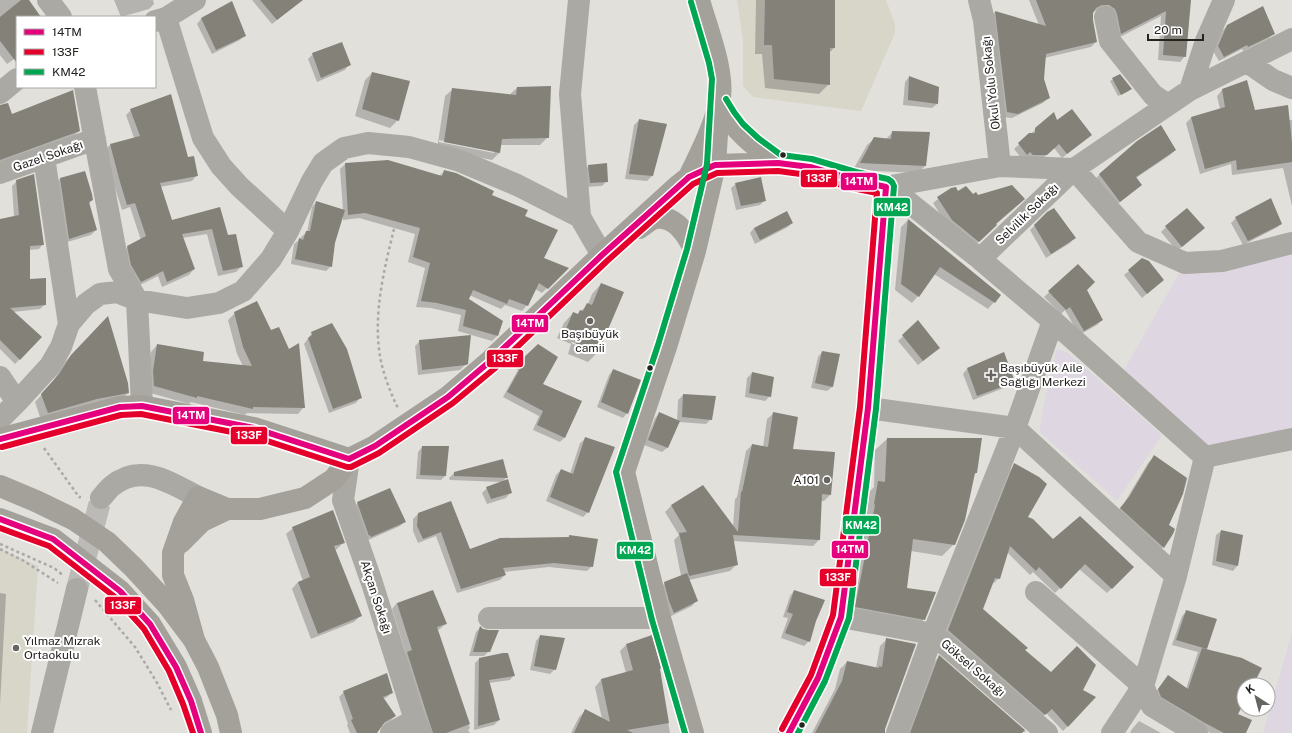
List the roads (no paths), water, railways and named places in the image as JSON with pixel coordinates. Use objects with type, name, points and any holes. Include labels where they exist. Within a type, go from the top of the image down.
[{"type":"main road","points":[[693,733],[660,618],[624,472],[666,347],[695,251],[715,165],[720,79],[717,61],[699,0]]},
{"type":"main road","points":[[719,103],[727,117],[737,129],[753,144],[778,162]]},
{"type":"main road","points":[[689,177],[699,158],[719,103]]},
{"type":"main road","points":[[194,640],[183,600],[173,575],[173,552],[184,522],[198,497],[227,508],[260,509],[305,498],[334,479],[349,460],[375,446],[448,397],[488,363],[602,255],[689,177],[715,165],[778,162],[810,167],[854,180],[886,187],[868,408],[841,617],[818,678],[789,733]]},
{"type":"main road","points":[[602,255],[654,218],[665,218],[676,224],[684,231],[695,251]]},
{"type":"main road","points":[[0,439],[120,407],[142,406],[254,428],[349,460]]},
{"type":"main road","points":[[0,486],[66,516],[107,542],[134,568],[167,604],[194,640],[208,667],[227,715],[231,733]]},
{"type":"main road","points":[[173,552],[186,536],[202,521],[227,508]]},
{"type":"main road","points":[[3,520],[53,539],[120,591],[150,624],[176,667],[191,701],[201,733]]},
{"type":"street","points":[[48,0],[60,16]]},
{"type":"street","points":[[195,0],[160,20],[203,138],[221,166],[238,186],[288,231]]},
{"type":"street","points":[[579,0],[570,94],[580,217],[602,255]]},
{"type":"street","name":"Okul Yolu Sokağı","points":[[979,0],[984,20],[1000,166]]},
{"type":"street","points":[[1190,90],[1206,41],[1224,0]]},
{"type":"street","points":[[1105,17],[1110,40],[1153,95],[1168,105]]},
{"type":"street","name":"Selvilik Sokağı","points":[[980,259],[1074,169],[1190,90],[1292,39]]},
{"type":"street","points":[[1247,62],[1273,80],[1292,88]]},
{"type":"street","points":[[0,93],[16,80]]},
{"type":"street","points":[[85,88],[119,269],[136,300],[142,406]]},
{"type":"street","name":"Gazel Sokağı","points":[[0,173],[95,139]]},
{"type":"street","points":[[0,419],[50,366],[61,347],[69,324],[86,304],[100,294],[117,292],[136,300],[187,308],[219,303],[243,291],[271,259],[288,231],[312,181],[323,162],[344,148],[368,143],[409,147],[460,161],[518,185],[580,217]]},
{"type":"street","points":[[44,157],[69,324]]},
{"type":"street","points":[[886,187],[1000,166],[1074,169],[1138,242],[1185,263],[1222,260],[1292,243]]},
{"type":"street","points":[[886,187],[902,197],[980,259],[1054,321],[1205,457]]},
{"type":"street","points":[[897,733],[934,634],[1015,428],[1054,321]]},
{"type":"street","points":[[0,378],[17,402]]},
{"type":"street","points":[[868,408],[1015,428],[1176,576]]},
{"type":"street","points":[[1205,457],[1292,439]]},
{"type":"street","points":[[1112,733],[1143,686],[1176,576],[1205,457]]},
{"type":"street","name":"Akçan Sokağı","points":[[349,460],[343,500],[372,582],[418,727]]},
{"type":"street","points":[[93,497],[125,478],[139,475],[160,478],[198,497]]},
{"type":"street","points":[[42,733],[73,586]]},
{"type":"street","points":[[1036,592],[1143,686],[1152,706],[1197,733]]},
{"type":"street","name":"Göksel Sokağı","points":[[841,617],[934,634],[1047,733]]},
{"type":"street","points":[[489,618],[660,618]]},
{"type":"street","points":[[391,733],[418,727]]},
{"type":"tunnel","points":[[77,589],[101,498]]},
{"type":"place","name":"Başıbüyük camii","points":[[590,321]]},
{"type":"place","name":"Başıbüyük Aile Sağlığı Merkezi","points":[[991,375]]},
{"type":"place","name":"A101","points":[[827,480]]},
{"type":"place","name":"Yılmaz Mızrak Ortaokulu","points":[[16,648]]}]
